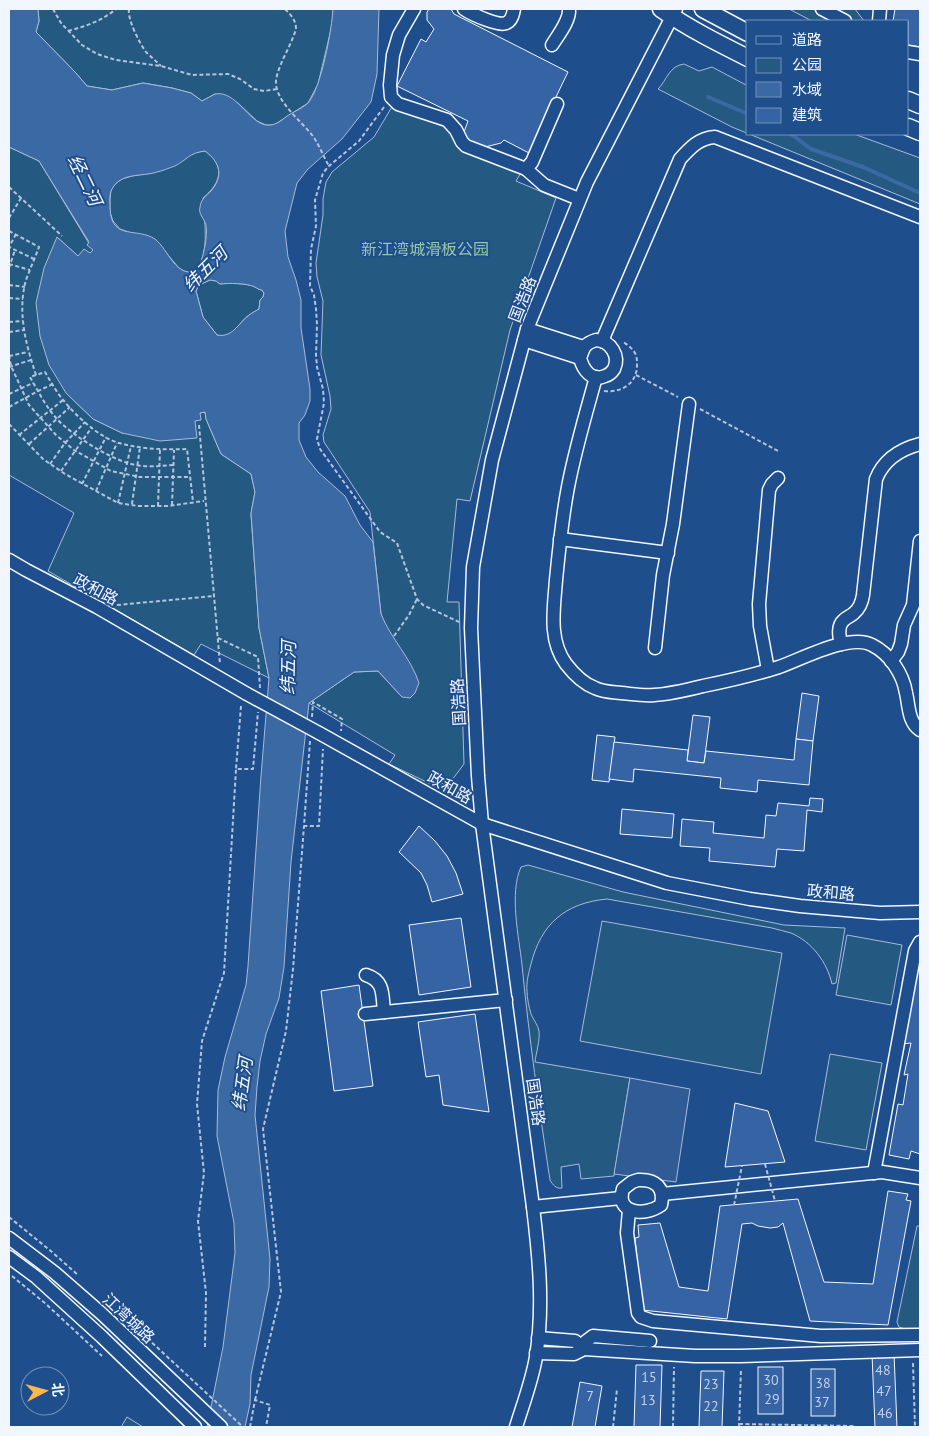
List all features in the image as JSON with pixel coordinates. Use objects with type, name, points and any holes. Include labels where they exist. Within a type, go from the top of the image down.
[{"type":"main road","points":[[703,9],[746,32]]},
{"type":"main road","points":[[670,11],[720,44],[746,57]]},
{"type":"street","points":[[414,9],[399,35],[393,55],[390,85],[391,97],[398,104],[447,120],[466,146],[526,168],[544,185],[579,199]]},
{"type":"street","points":[[464,9],[500,25],[513,17],[514,9]]},
{"type":"street","points":[[552,45],[570,12],[569,9]]},
{"type":"street","points":[[822,9],[843,20]]},
{"type":"street","name":"国浩路","points":[[516,1427],[536,1353],[541,1305],[533,1207],[482,824],[478,776],[472,628],[473,567],[492,460],[526,334],[579,199],[670,11]]},
{"type":"street","points":[[526,168],[532,162],[558,104]]},
{"type":"street","points":[[602,340],[680,159],[698,141],[714,137],[920,217]]},
{"type":"street","points":[[526,334],[581,353]]},
{"type":"street","points":[[596,340],[608,343],[616,358],[613,371],[607,376],[599,378],[592,376],[585,371],[581,353],[589,343],[596,340]]},
{"type":"street","points":[[596,377],[568,487],[560,539],[553,615],[554,635],[558,650],[565,663],[585,683],[595,688],[607,692],[654,695],[672,693],[745,677],[847,642],[872,644],[891,661],[901,677],[906,691],[911,719],[920,730]]},
{"type":"street","points":[[655,648],[689,404]]},
{"type":"street","points":[[840,644],[840,624],[859,608],[863,595],[878,473],[883,465],[894,455],[920,444]]},
{"type":"street","points":[[768,670],[760,626],[759,604],[769,490],[778,478]]},
{"type":"street","points":[[560,539],[668,553]]},
{"type":"street","points":[[891,661],[898,652],[904,625],[913,605],[920,541]]},
{"type":"street","name":"政和路","points":[[9,560],[97,606],[318,737],[340,745],[482,824],[667,883],[750,899],[800,906],[880,913],[920,912]]},
{"type":"street","points":[[874,1173],[915,951],[920,942]]},
{"type":"street","points":[[366,975],[378,981],[381,988],[384,1012]]},
{"type":"street","points":[[365,1014],[506,1000]]},
{"type":"street","points":[[662,1194],[882,1172],[920,1178]]},
{"type":"street","points":[[638,1180],[656,1184],[662,1194],[661,1206],[656,1209],[636,1212],[629,1210],[621,1198],[623,1189],[638,1180]]},
{"type":"street","points":[[533,1207],[621,1198]]},
{"type":"street","points":[[629,1210],[628,1233],[638,1313],[641,1317],[653,1321],[821,1336],[920,1335]]},
{"type":"street","name":"江湾城路","points":[[9,1238],[55,1273],[102,1314],[221,1427]]},
{"type":"street","name":"江湾城路","points":[[9,1257],[36,1277],[102,1337],[193,1425]]},
{"type":"street","points":[[536,1353],[574,1354],[581,1344],[593,1336],[650,1341]]},
{"type":"street","points":[[538,1338],[674,1355],[742,1356],[916,1350]]},
{"type":"path","points":[[53,9],[68,31],[82,45],[97,54],[116,60],[161,66],[192,75],[228,74],[240,79],[254,89],[264,91],[277,89]]},
{"type":"path","points":[[68,31],[94,22],[116,9]]},
{"type":"path","points":[[129,9],[128,13],[132,25],[146,51],[161,66]]},
{"type":"path","points":[[285,9],[293,17],[296,29],[276,80],[277,89],[284,102],[313,136],[329,166]]},
{"type":"path","points":[[391,97],[359,141],[323,173],[315,200],[316,226],[311,249],[310,286],[315,302],[317,367],[323,389],[324,403],[317,438],[320,449],[380,532],[397,543],[417,599],[423,605],[472,628]]},
{"type":"path","points":[[9,187],[62,236]]},
{"type":"path","points":[[9,218],[21,198]]},
{"type":"path","points":[[9,231],[39,247],[30,270],[23,299],[24,330],[28,352],[36,375]]},
{"type":"path","points":[[16,234],[9,247],[34,259]]},
{"type":"path","points":[[16,250],[9,265],[30,270]]},
{"type":"path","points":[[9,285],[25,287]]},
{"type":"path","points":[[9,298],[23,299]]},
{"type":"path","points":[[9,322],[23,321]]},
{"type":"path","points":[[9,332],[24,330]]},
{"type":"path","points":[[28,352],[9,356],[10,367],[29,405],[74,450],[111,471],[160,478],[190,477]]},
{"type":"path","points":[[10,367],[31,360]]},
{"type":"path","points":[[174,465],[151,467],[128,463],[111,456],[82,439],[57,419],[30,377],[45,372],[63,400],[85,422],[117,443],[160,449],[187,449],[193,502]]},
{"type":"path","points":[[636,375],[778,451]]},
{"type":"path","points":[[9,394],[33,383]]},
{"type":"path","points":[[9,407],[53,384]]},
{"type":"path","points":[[18,435],[63,400]]},
{"type":"path","points":[[28,445],[70,407]]},
{"type":"path","points":[[50,464],[65,443],[85,422]]},
{"type":"path","points":[[9,424],[43,459],[82,484],[118,503],[158,506],[205,501]]},
{"type":"path","points":[[199,425],[221,661],[220,668],[215,676]]},
{"type":"path","points":[[61,471],[92,427]]},
{"type":"path","points":[[82,484],[106,437]]},
{"type":"path","points":[[96,491],[117,443]]},
{"type":"path","points":[[118,503],[131,446]]},
{"type":"path","points":[[132,505],[140,447]]},
{"type":"path","points":[[158,506],[160,449]]},
{"type":"path","points":[[172,505],[174,450]]},
{"type":"path","points":[[97,606],[214,596]]},
{"type":"path","points":[[394,636],[409,615],[417,599]]},
{"type":"path","points":[[218,638],[258,657],[260,688]]},
{"type":"path","points":[[205,1346],[206,1293],[198,1221],[204,1173],[197,1104],[202,1041],[224,973],[236,769],[245,693]]},
{"type":"path","points":[[312,721],[313,702],[342,719],[340,745]]},
{"type":"path","points":[[236,769],[253,769],[258,706]]},
{"type":"path","points":[[304,826],[319,826],[318,737]]},
{"type":"path","points":[[250,1427],[281,1292],[264,1129],[286,1031],[293,969],[304,826],[318,737]]},
{"type":"path","points":[[765,1164],[775,1201]]},
{"type":"path","points":[[734,1205],[742,1166]]},
{"type":"path","points":[[9,1273],[104,1357]]},
{"type":"path","points":[[915,1427],[916,1350]]},
{"type":"path","points":[[673,1427],[674,1355]]},
{"type":"path","points":[[742,1356],[739,1426],[854,1427]]},
{"type":"path","points":[[199,1386],[243,1427]]},
{"type":"path","points":[[613,1427],[617,1389]]},
{"type":"path","points":[[255,1400],[270,1405],[266,1427]]},
{"type":"green space","points":[[38,9],[333,9],[333,21],[318,84],[308,103],[274,125],[266,125],[257,121],[238,103],[215,94],[202,101],[191,93],[143,83],[112,90],[87,86],[36,32],[39,21]]},
{"type":"green space","points":[[789,9],[855,9],[863,20],[810,20]]},
{"type":"green space","points":[[684,64],[699,71],[712,67],[746,85],[746,133],[658,89],[672,70]]},
{"type":"green space","name":"新江湾城滑板公园","points":[[393,105],[406,113],[448,128],[454,134],[458,147],[522,171],[516,181],[556,198],[510,330],[470,501],[457,499],[447,602],[459,602],[464,764],[452,780],[435,786],[389,764],[395,755],[309,703],[354,672],[378,671],[402,697],[381,614],[370,512],[324,442],[323,435],[331,409],[321,355],[323,301],[317,277],[316,263],[326,182],[332,172],[374,137]]},
{"type":"green space","points":[[751,135],[857,135],[920,158],[920,204]]},
{"type":"green space","points":[[9,147],[39,161],[93,250],[90,254],[78,256],[58,238],[66,393],[93,419],[122,433],[195,421],[200,413],[205,412],[206,419],[221,454],[251,474],[255,492],[251,514],[259,628],[269,678],[201,644],[194,655],[48,571],[74,513],[9,475]]},
{"type":"green space","points":[[205,151],[216,163],[219,175],[214,186],[203,198],[205,244],[201,262],[197,271],[186,272],[179,268],[157,242],[120,229],[113,221],[110,212],[111,190],[122,179],[165,169],[192,153]]},
{"type":"green space","points":[[210,280],[220,284],[252,286],[262,290],[264,293],[260,300],[259,309],[245,318],[227,335],[217,335],[203,317],[196,291],[199,285]]},
{"type":"green space","points":[[528,865],[623,892],[784,925],[845,928],[836,983],[832,984],[826,968],[812,947],[791,933],[772,928],[607,899],[579,905],[557,918],[548,927],[535,950],[527,981],[527,994],[531,1014],[539,1031],[535,1062],[630,1078],[614,1176],[581,1179],[579,1164],[561,1167],[562,1188],[558,1188],[550,1180],[531,1046],[516,915],[517,878],[521,867]]},
{"type":"green space","points":[[602,921],[782,953],[761,1074],[580,1041]]},
{"type":"green space","points":[[847,935],[902,945],[891,1005],[836,995]]},
{"type":"green space","points":[[830,1054],[882,1063],[866,1150],[815,1141]]},
{"type":"green space","points":[[917,1226],[920,1226],[920,1329],[908,1330],[899,1327],[897,1322]]},
{"type":"green space","points":[[127,1417],[143,1427],[121,1427]]},
{"type":"shaded area","points":[[630,1078],[690,1089],[676,1182],[614,1174]]},
{"type":"water","points":[[9,9],[38,9],[39,21],[36,32],[87,86],[112,90],[143,83],[191,93],[202,101],[215,94],[222,94],[236,101],[260,123],[272,125],[307,104],[312,97],[325,59],[333,9],[379,9],[377,74],[371,102],[342,139],[308,169],[297,183],[285,231],[288,257],[301,300],[301,328],[310,389],[310,401],[305,415],[299,423],[299,440],[306,457],[318,472],[345,496],[360,525],[373,542],[381,614],[411,665],[419,683],[415,693],[410,698],[402,697],[378,671],[354,672],[309,703],[291,862],[284,967],[279,998],[266,1034],[257,1087],[255,1115],[270,1259],[269,1287],[251,1375],[250,1404],[245,1427],[207,1427],[223,1347],[235,1253],[234,1223],[217,1136],[218,1090],[225,1057],[246,985],[269,678],[259,628],[251,513],[255,492],[251,474],[221,454],[206,419],[205,412],[200,413],[201,420],[195,421],[197,438],[160,441],[122,433],[93,419],[66,393],[49,365],[40,336],[36,303],[44,268],[57,237],[78,256],[84,249],[90,253],[93,250],[87,245],[89,242],[39,161],[9,147]],"holes":[[[205,151],[217,165],[219,175],[215,185],[201,204],[200,212],[206,225],[206,242],[197,271],[189,272],[183,271],[178,267],[155,239],[120,229],[115,225],[111,218],[110,196],[116,184],[126,177],[163,170],[175,166],[192,155]],[[210,280],[220,284],[238,284],[262,290],[264,293],[260,300],[259,309],[249,315],[231,332],[217,335],[203,317],[196,291],[199,285]]]},
{"type":"building","points":[[429,9],[451,9],[454,14],[568,72],[529,153],[504,140],[501,143],[481,148],[465,138],[464,132],[468,121],[397,86],[421,39],[426,42],[434,29],[427,20]]},
{"type":"building","points":[[895,9],[920,9],[920,47],[909,45],[909,20],[893,20]]},
{"type":"building","points":[[802,693],[819,696],[813,741],[796,739]]},
{"type":"building","points":[[693,715],[710,717],[704,763],[687,761]]},
{"type":"building","points":[[597,735],[615,737],[609,782],[592,780]]},
{"type":"building","points":[[796,739],[813,741],[809,785],[758,780],[757,792],[720,788],[721,778],[634,769],[633,782],[609,779],[614,742],[688,750],[687,761],[704,763],[706,751],[794,760]]},
{"type":"building","points":[[810,798],[823,799],[822,812],[807,810],[804,851],[777,849],[775,867],[709,861],[710,848],[680,846],[682,819],[714,822],[713,833],[764,838],[766,815],[776,816],[778,803],[809,806]]},
{"type":"building","points":[[622,809],[674,814],[672,838],[620,834]]},
{"type":"building","points":[[419,826],[447,856],[456,873],[463,894],[432,902],[421,873],[399,852]]},
{"type":"building","points":[[461,918],[471,987],[419,995],[409,925]]},
{"type":"building","points":[[916,960],[920,960],[920,1154],[911,1151],[909,1159],[889,1155],[898,1104],[903,1105],[908,1074],[904,1075],[911,1043],[902,1044]]},
{"type":"building","points":[[359,985],[373,1086],[334,1091],[321,991]]},
{"type":"building","points":[[475,1014],[489,1112],[443,1105],[439,1075],[426,1077],[418,1022]]},
{"type":"building","points":[[735,1103],[768,1111],[785,1162],[725,1167]]},
{"type":"building","points":[[888,1191],[908,1194],[906,1200],[911,1201],[888,1325],[810,1321],[783,1223],[778,1227],[770,1228],[752,1223],[742,1224],[727,1319],[642,1310],[635,1238],[639,1237],[638,1225],[660,1223],[679,1287],[708,1291],[720,1206],[798,1199],[824,1282],[873,1284]]},
{"type":"building","points":[[894,1353],[897,1427],[875,1427],[872,1354]]},
{"type":"building","points":[[636,1365],[662,1365],[660,1427],[634,1427]]},
{"type":"building","points":[[758,1367],[783,1367],[783,1414],[758,1414]]},
{"type":"building","points":[[811,1369],[835,1369],[835,1416],[811,1416]]},
{"type":"building","points":[[701,1371],[724,1371],[722,1427],[699,1427]]},
{"type":"building","points":[[580,1382],[602,1386],[595,1427],[572,1427]]},
{"type":"waterway","points":[[708,97],[746,113]]},
{"type":"waterway","points":[[792,135],[811,149],[863,167],[920,193]]},
{"type":"water label","name":"经二河","points":[[85,180]]},
{"type":"water label","name":"纬五河","points":[[205,269]]},
{"type":"water label","name":"纬五河","points":[[288,668]]},
{"type":"water label","name":"纬五河","points":[[242,1084]]}]
